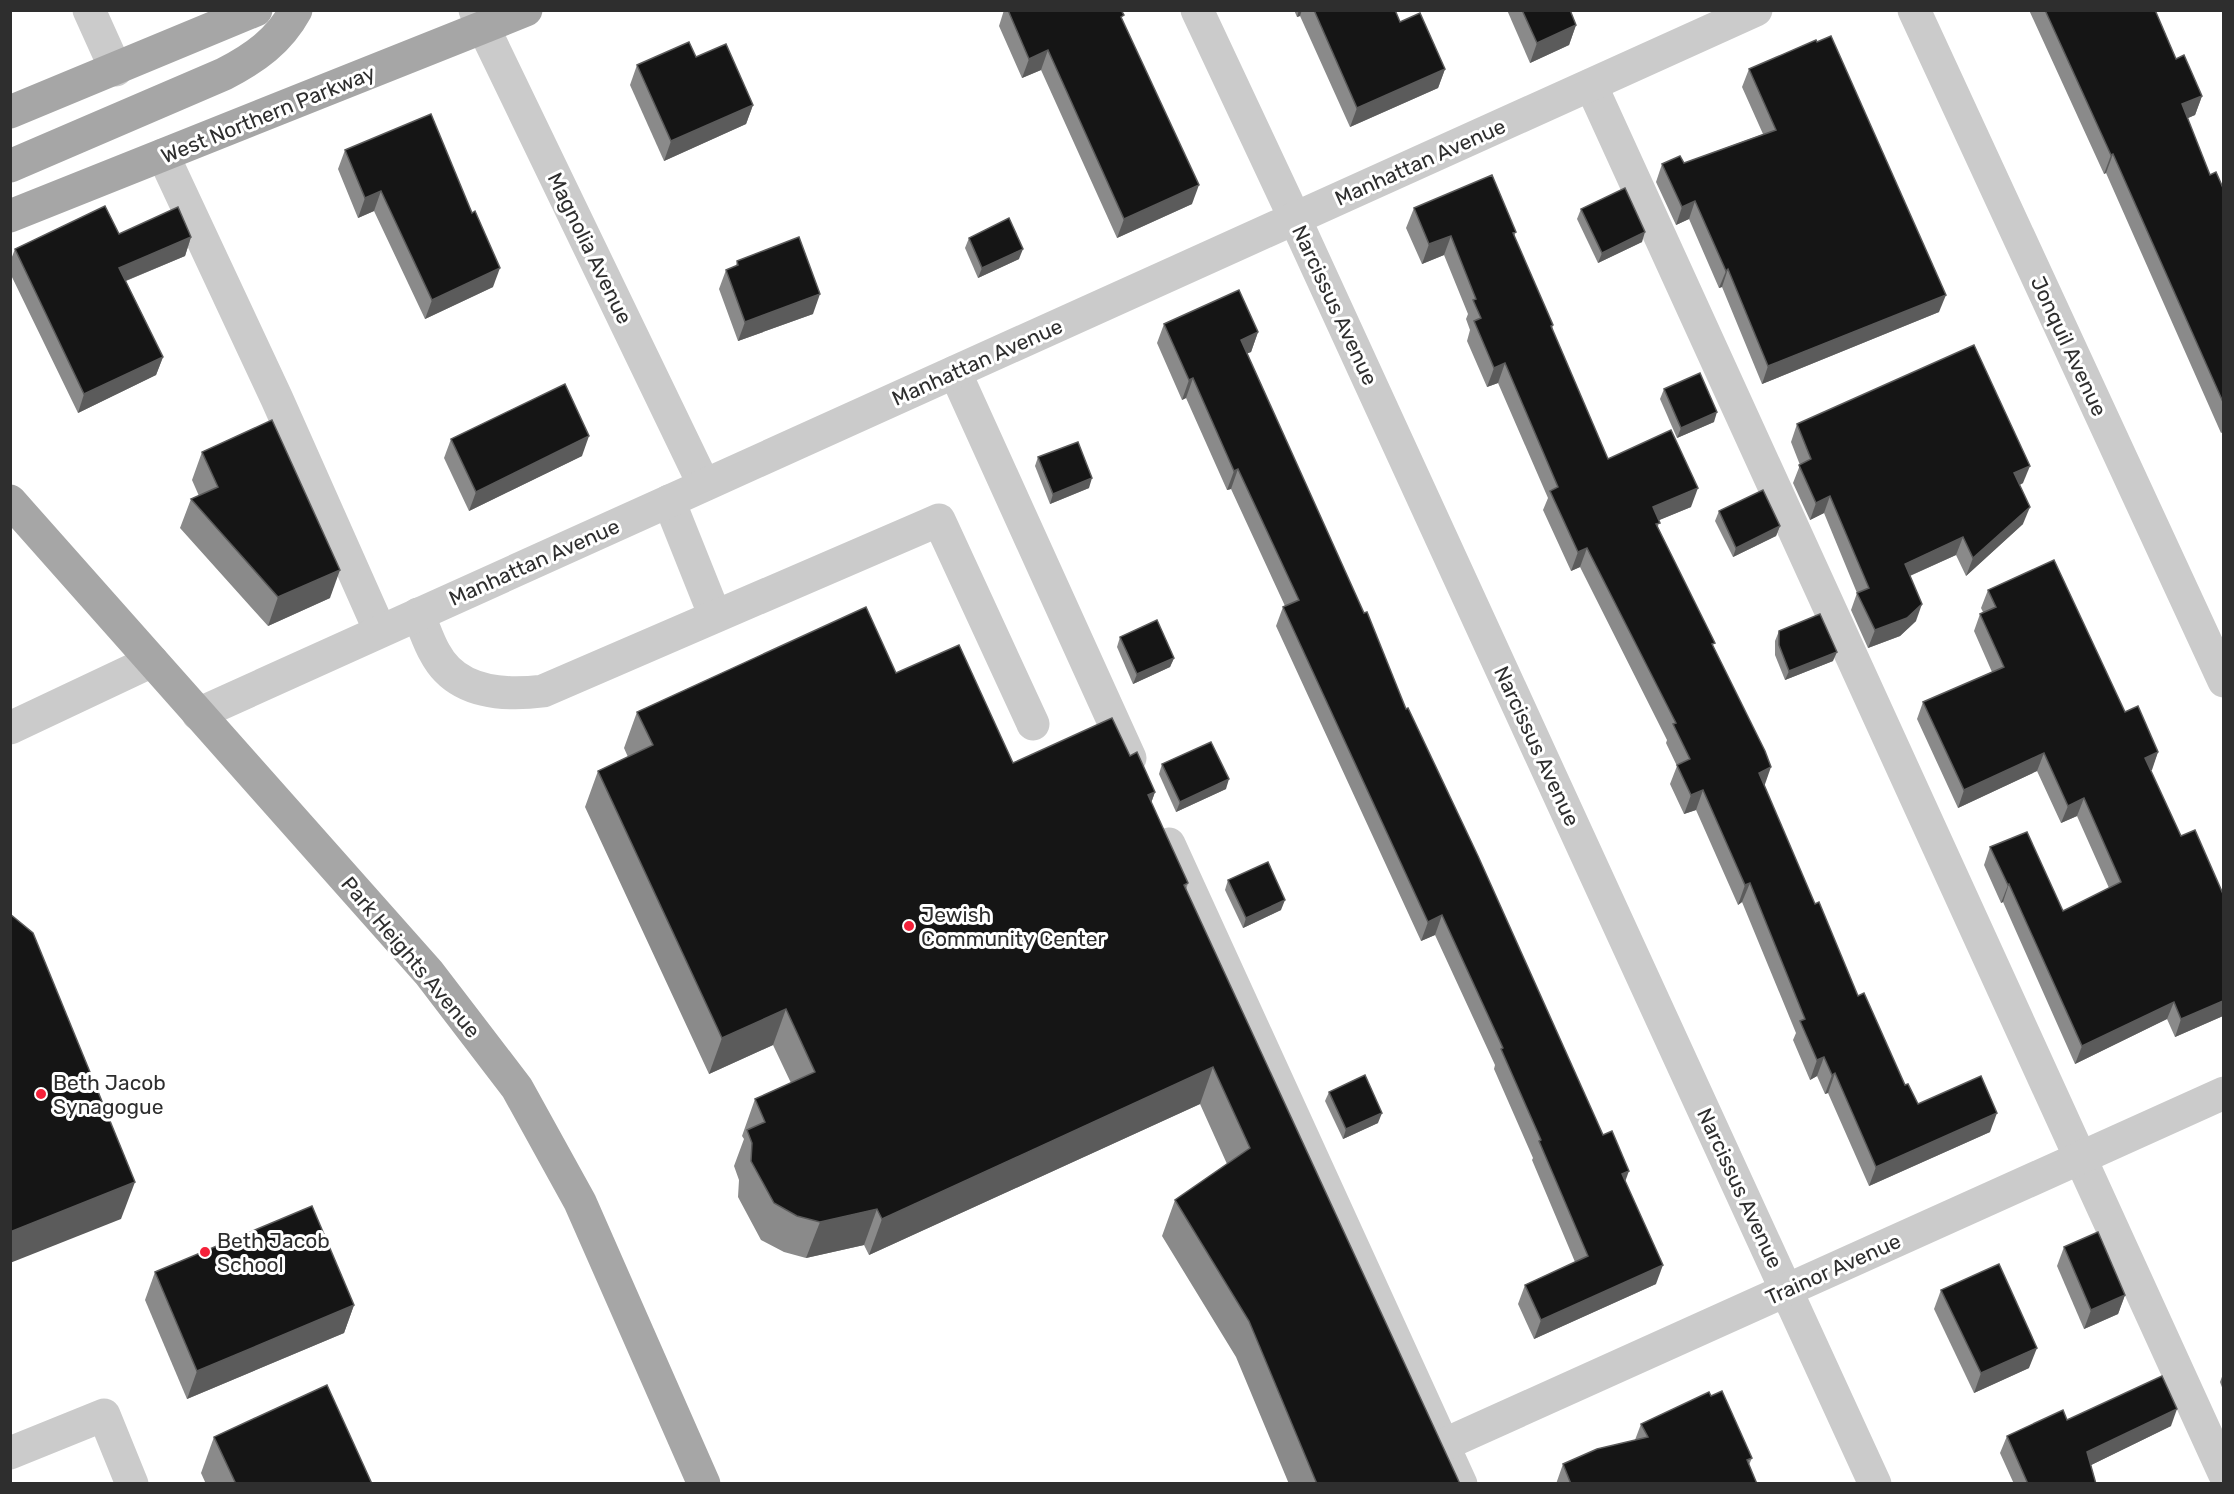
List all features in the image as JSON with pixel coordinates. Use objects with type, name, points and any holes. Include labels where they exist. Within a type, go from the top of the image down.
[{"type":"main road","points":[[10,112],[116,70],[256,10]]},
{"type":"main road","points":[[10,166],[247,62],[265,50],[296,10]]},
{"type":"main road","name":"West Northern Parkway","points":[[10,216],[163,155],[479,19],[526,10]]},
{"type":"main road","name":"Park Heights Avenue","points":[[10,501],[429,973],[517,1088],[580,1202],[704,1484]]},
{"type":"street","points":[[89,10],[116,70]]},
{"type":"street","name":"Narcissus Avenue","points":[[1197,10],[1875,1484]]},
{"type":"street","name":"Manhattan Avenue","points":[[198,714],[1756,10]]},
{"type":"street","name":"Jonquil Avenue","points":[[1914,10],[2223,681]]},
{"type":"street","name":"Magnolia Avenue","points":[[479,19],[705,485]]},
{"type":"street","points":[[1591,85],[2223,1473]]},
{"type":"street","points":[[163,155],[277,399],[380,631]]},
{"type":"street","points":[[955,372],[1142,784]]},
{"type":"street","points":[[669,501],[715,616]]},
{"type":"street","points":[[418,614],[436,655],[456,678],[487,691],[515,694],[543,691],[939,520],[1033,724]]},
{"type":"street","points":[[10,728],[152,661]]},
{"type":"street","points":[[1157,817],[1461,1484]]},
{"type":"street","name":"Trainor Avenue","points":[[1443,1445],[2223,1093]]},
{"type":"street","points":[[10,1454],[104,1415],[132,1484]]},
{"type":"building","points":[[1008,10],[1121,10],[1124,15],[1121,17],[1199,185],[1124,219],[1048,50],[1029,59]]},
{"type":"building","points":[[1314,10],[1395,10],[1400,22],[1420,13],[1445,69],[1357,108]]},
{"type":"building","points":[[1522,10],[1570,10],[1576,25],[1537,43]]},
{"type":"building","points":[[2045,10],[2155,10],[2176,59],[2184,55],[2202,96],[2182,104],[2210,175],[2216,172],[2223,188],[2223,402],[2113,154],[2111,155]]},
{"type":"building","points":[[1831,36],[1946,295],[1768,366],[1728,269],[1726,271],[1695,201],[1682,207],[1662,164],[1680,156],[1684,163],[1776,130],[1749,69],[1816,40],[1817,42]]},
{"type":"building","points":[[689,42],[696,57],[726,44],[753,105],[671,141],[637,65]]},
{"type":"building","points":[[431,114],[472,213],[475,211],[500,268],[432,300],[381,191],[365,198],[345,150]]},
{"type":"building","points":[[1492,175],[1516,232],[1513,233],[1608,459],[1671,430],[1698,488],[1653,507],[1660,523],[1656,524],[1765,751],[1771,767],[1759,773],[1815,904],[1819,902],[1858,996],[1864,993],[1905,1085],[1908,1084],[1918,1104],[1981,1076],[1997,1113],[1876,1167],[1835,1073],[1832,1075],[1824,1057],[1817,1060],[1800,1021],[1805,1019],[1750,883],[1745,885],[1703,790],[1691,795],[1677,765],[1690,759],[1673,724],[1676,723],[1587,548],[1578,552],[1550,491],[1558,487],[1505,363],[1494,368],[1474,321],[1481,318],[1473,300],[1476,299],[1451,236],[1429,244],[1414,208]]},
{"type":"building","points":[[1625,188],[1645,232],[1602,253],[1581,209]]},
{"type":"building","points":[[105,206],[119,234],[178,207],[191,237],[119,268],[163,357],[84,394],[15,249]]},
{"type":"building","points":[[1009,218],[1023,249],[982,268],[969,238]]},
{"type":"building","points":[[799,237],[820,294],[745,322],[726,270],[738,265],[737,261]]},
{"type":"building","points":[[1239,290],[1258,332],[1241,340],[1364,613],[1367,612],[1406,709],[1408,708],[1478,856],[1603,1135],[1612,1131],[1629,1171],[1622,1174],[1663,1265],[1541,1320],[1525,1285],[1588,1256],[1501,1049],[1503,1048],[1442,915],[1428,922],[1283,607],[1299,600],[1238,469],[1234,471],[1193,378],[1189,380],[1164,324]]},
{"type":"building","points":[[1974,345],[2030,466],[2014,473],[2030,507],[1973,558],[1963,537],[1905,564],[1922,604],[1907,618],[1875,630],[1857,593],[1869,588],[1830,496],[1816,503],[1799,465],[1811,459],[1797,424]]},
{"type":"building","points":[[1700,373],[1717,412],[1681,428],[1664,389]]},
{"type":"building","points":[[565,384],[589,436],[476,492],[451,439]]},
{"type":"building","points":[[272,420],[340,570],[278,597],[191,499],[218,487],[202,452]]},
{"type":"building","points":[[1078,442],[1092,478],[1053,494],[1038,457]]},
{"type":"building","points":[[1763,490],[1780,526],[1736,548],[1719,511]]},
{"type":"building","points":[[2054,560],[2125,712],[2138,706],[2158,752],[2145,758],[2181,836],[2195,830],[2223,894],[2223,1001],[2181,1019],[2174,1002],[2082,1046],[1990,847],[2027,832],[2063,911],[2121,882],[2084,798],[2068,806],[2044,753],[1964,790],[1923,702],[2004,667],[1980,614],[1996,607],[1988,590]]},
{"type":"building","name":"Jewish Community Center","points":[[866,607],[896,673],[959,645],[1013,763],[1112,718],[1130,756],[1137,752],[1155,792],[1148,795],[1188,883],[1184,885],[1460,1484],[1317,1484],[1249,1321],[1175,1200],[1250,1148],[1213,1067],[882,1219],[877,1209],[820,1222],[797,1216],[774,1203],[751,1161],[752,1143],[747,1130],[765,1122],[755,1099],[815,1072],[786,1009],[722,1038],[598,771],[653,745],[637,712]]},
{"type":"building","points":[[1820,614],[1837,652],[1789,671],[1779,645],[1779,631]]},
{"type":"building","points":[[1157,620],[1174,658],[1137,674],[1120,637]]},
{"type":"building","points":[[1211,742],[1229,779],[1180,802],[1162,764]]},
{"type":"building","points":[[1268,862],[1285,900],[1246,918],[1228,880]]},
{"type":"building","name":"Beth Jacob Synagogue","points":[[10,914],[33,933],[135,1182],[10,1232]]},
{"type":"building","points":[[1365,1075],[1382,1113],[1346,1129],[1329,1092]]},
{"type":"building","points":[[312,1206],[354,1305],[197,1371],[155,1272]]},
{"type":"building","points":[[2098,1232],[2125,1295],[2091,1310],[2064,1247]]},
{"type":"building","points":[[1999,1264],[2037,1348],[1981,1373],[1941,1290]]},
{"type":"building","points":[[2162,1376],[2177,1409],[2087,1452],[2096,1484],[2028,1484],[2007,1436],[2063,1410],[2067,1420]]},
{"type":"building","points":[[327,1385],[372,1484],[236,1484],[214,1437]]},
{"type":"building","points":[[1722,1391],[1752,1458],[1747,1460],[1757,1484],[1571,1484],[1563,1464],[1597,1449],[1648,1437],[1641,1424],[1709,1392],[1711,1396]]},
{"type":"place","name":"Jewish Community Center","points":[[909,926]]},
{"type":"place","name":"Beth Jacob Synagogue","points":[[41,1094]]},
{"type":"place","name":"Beth Jacob School","points":[[205,1252]]}]
